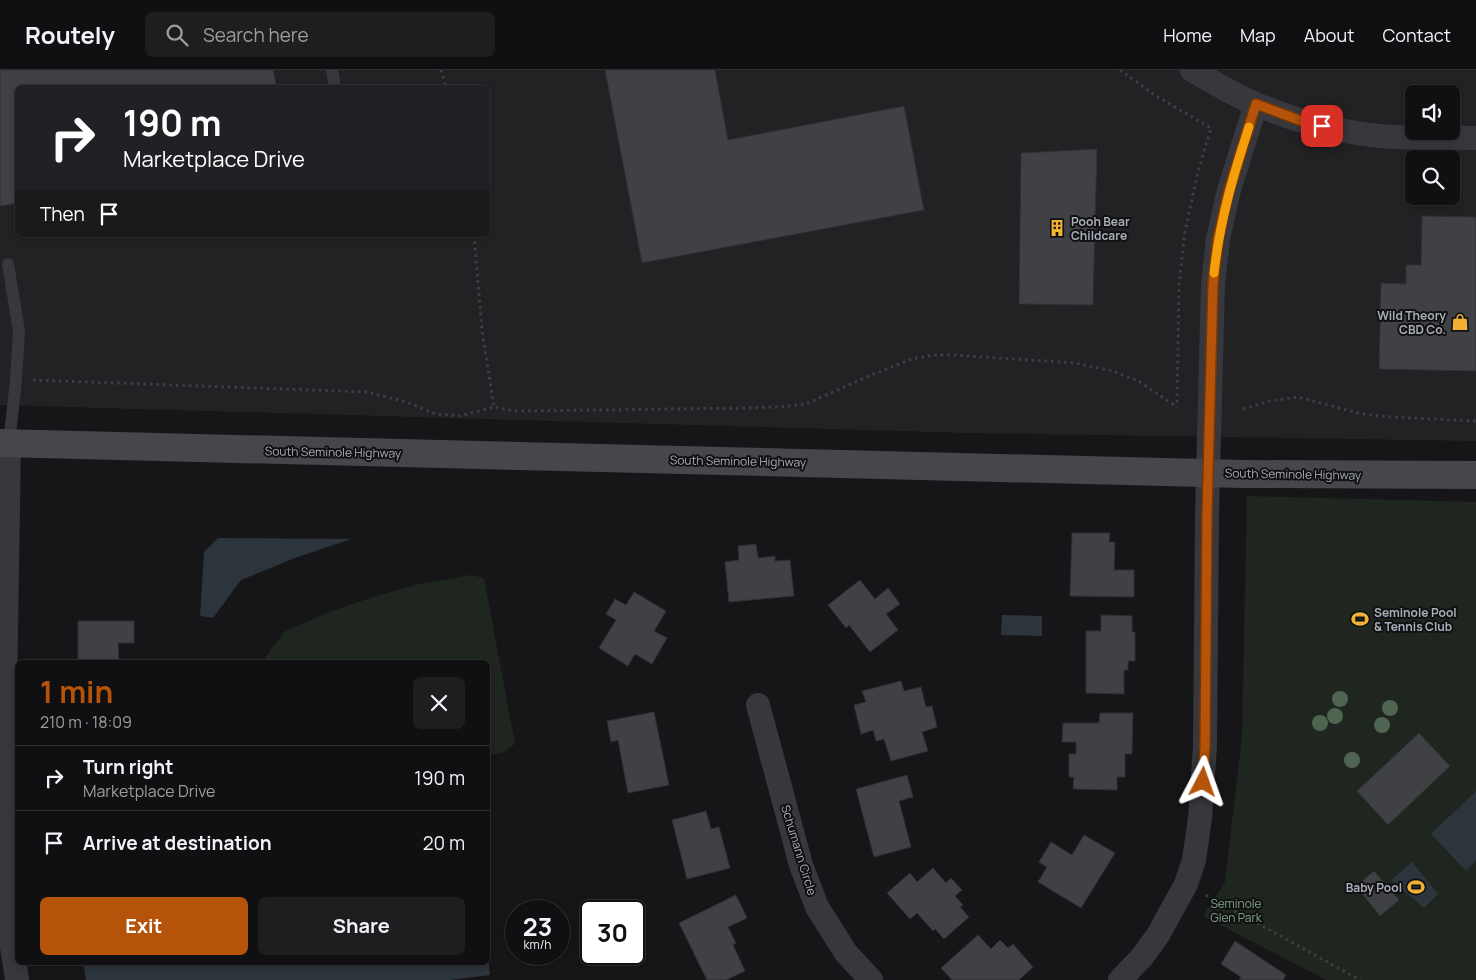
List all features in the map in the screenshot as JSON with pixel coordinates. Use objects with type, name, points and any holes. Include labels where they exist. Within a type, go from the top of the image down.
[{"type":"street","points":[[1192,70],[1256,104],[1307,123],[1352,133],[1388,137],[1476,138]]},
{"type":"street","points":[[1120,980],[1142,957],[1158,935],[1186,884],[1194,860],[1200,818],[1205,746],[1207,524],[1213,284],[1218,239],[1229,190],[1256,104]]},
{"type":"street","points":[[5,443],[2,880],[5,937],[17,980]]},
{"type":"street","name":"South Seminole Highway","points":[[5,443],[1209,472],[1476,475]]},
{"type":"street","name":"Schumann Circle","points":[[758,705],[801,866],[817,907],[846,953],[871,980]]},
{"type":"lane","points":[[332,70],[334,85]]},
{"type":"lane","points":[[5,443],[16,380],[18,331],[8,264]]},
{"type":"path","points":[[441,70],[445,85]]},
{"type":"path","points":[[16,380],[368,392],[407,402],[436,414],[460,416],[494,407],[516,411],[536,411],[779,407],[806,404],[912,359],[953,354],[1074,363],[1113,371],[1140,382],[1177,407],[1179,284],[1185,232],[1198,172],[1211,128],[1156,96],[1120,70]]},
{"type":"path","points":[[474,237],[482,330],[494,407]]},
{"type":"path","points":[[1242,410],[1270,400],[1298,396],[1362,414],[1476,421]]},
{"type":"path","points":[[1211,898],[1360,980]]},
{"type":"shaded area","points":[[0,70],[1476,70],[1476,441],[967,433],[0,405]]},
{"type":"shaded area","points":[[218,538],[351,539],[295,558],[241,580],[213,618],[200,616],[204,552]]},
{"type":"shaded area","points":[[1002,615],[1042,616],[1042,636],[1001,635]]},
{"type":"shaded area","points":[[1476,791],[1476,861],[1466,871],[1431,834]]},
{"type":"shaded area","name":"Baby Pool","points":[[1412,862],[1438,894],[1424,908],[1391,880]]},
{"type":"shaded area","points":[[83,965],[489,965],[490,975],[450,980],[86,980]]},
{"type":"green space","name":"Seminole Pool & Tennis Club","points":[[1247,496],[1476,502],[1476,980],[1326,980],[1203,916],[1225,882],[1242,736]]},
{"type":"green space","points":[[471,575],[484,578],[515,744],[502,753],[490,755],[490,660],[263,660],[284,632],[327,613],[419,584]]},
{"type":"building","points":[[0,70],[273,70],[276,85],[15,85],[15,204],[0,206]]},
{"type":"building","points":[[605,70],[715,70],[728,140],[904,106],[924,210],[642,263]]},
{"type":"building","name":"Pooh Bear Childcare","points":[[1097,149],[1093,305],[1019,304],[1021,153]]},
{"type":"building","points":[[1422,216],[1476,217],[1476,371],[1379,369],[1381,283],[1406,284],[1406,265],[1421,265]]},
{"type":"building","points":[[1072,533],[1110,533],[1109,542],[1115,542],[1114,570],[1134,570],[1134,597],[1070,596]]},
{"type":"building","points":[[756,544],[758,558],[775,556],[775,561],[790,560],[794,596],[729,602],[725,562],[739,560],[738,546]]},
{"type":"building","points":[[860,580],[875,599],[888,588],[900,604],[886,614],[898,630],[870,652],[849,625],[846,628],[828,605]]},
{"type":"building","points":[[634,592],[666,611],[654,631],[667,638],[652,664],[635,654],[628,666],[599,648],[616,620],[606,614],[615,599],[626,605]]},
{"type":"building","points":[[1101,615],[1132,616],[1132,632],[1135,632],[1135,661],[1128,661],[1128,670],[1124,670],[1124,694],[1086,693],[1086,631],[1101,631]]},
{"type":"building","points":[[78,621],[134,621],[134,643],[118,643],[119,660],[78,660]]},
{"type":"building","points":[[901,681],[904,691],[921,687],[926,707],[932,706],[937,727],[922,732],[928,751],[891,761],[884,739],[876,741],[873,730],[861,734],[854,705],[866,702],[862,691]]},
{"type":"building","points":[[654,712],[669,785],[628,793],[618,740],[611,742],[607,721]]},
{"type":"building","points":[[1100,713],[1133,713],[1132,754],[1125,754],[1125,777],[1117,777],[1117,790],[1073,789],[1074,777],[1069,777],[1069,754],[1076,754],[1076,742],[1062,742],[1063,723],[1099,723]]},
{"type":"building","points":[[1419,733],[1450,766],[1388,825],[1357,791]]},
{"type":"building","points":[[907,775],[913,797],[899,801],[911,847],[874,857],[856,789]]},
{"type":"building","points":[[706,811],[711,829],[719,827],[730,868],[687,879],[672,820]]},
{"type":"building","points":[[1084,835],[1115,853],[1081,908],[1038,882],[1047,867],[1039,862],[1051,842],[1072,855]]},
{"type":"building","points":[[933,868],[946,883],[951,878],[962,890],[955,896],[963,905],[960,907],[969,917],[944,939],[935,929],[933,931],[917,913],[910,919],[887,893],[910,873],[917,882]]},
{"type":"building","points":[[1374,871],[1399,900],[1380,916],[1356,886]]},
{"type":"building","points":[[736,895],[747,918],[728,927],[736,943],[733,945],[745,971],[726,980],[707,980],[679,923]]},
{"type":"building","points":[[978,935],[991,949],[1000,940],[1008,948],[1013,944],[1033,967],[1019,980],[952,980],[941,968]]},
{"type":"building","points":[[1235,941],[1286,975],[1283,980],[1239,980],[1241,977],[1221,964]]},
{"type":"slow traffic","points":[[1214,273],[1218,239],[1229,190],[1249,127]]},
{"type":"place","name":"Pooh Bear Childcare","points":[[1057,228]]},
{"type":"place","name":"Wild Theory CBD Co.","points":[[1460,322]]},
{"type":"place","name":"Seminole Pool & Tennis Club","points":[[1360,619]]},
{"type":"place","name":"Baby Pool","points":[[1416,887]]},
{"type":"route","points":[[1203,782],[1213,284],[1218,239],[1229,190],[1256,104],[1307,123],[1322,126]]},
{"type":"park label","name":"Seminole Glen Park","points":[[1236,910]]}]
